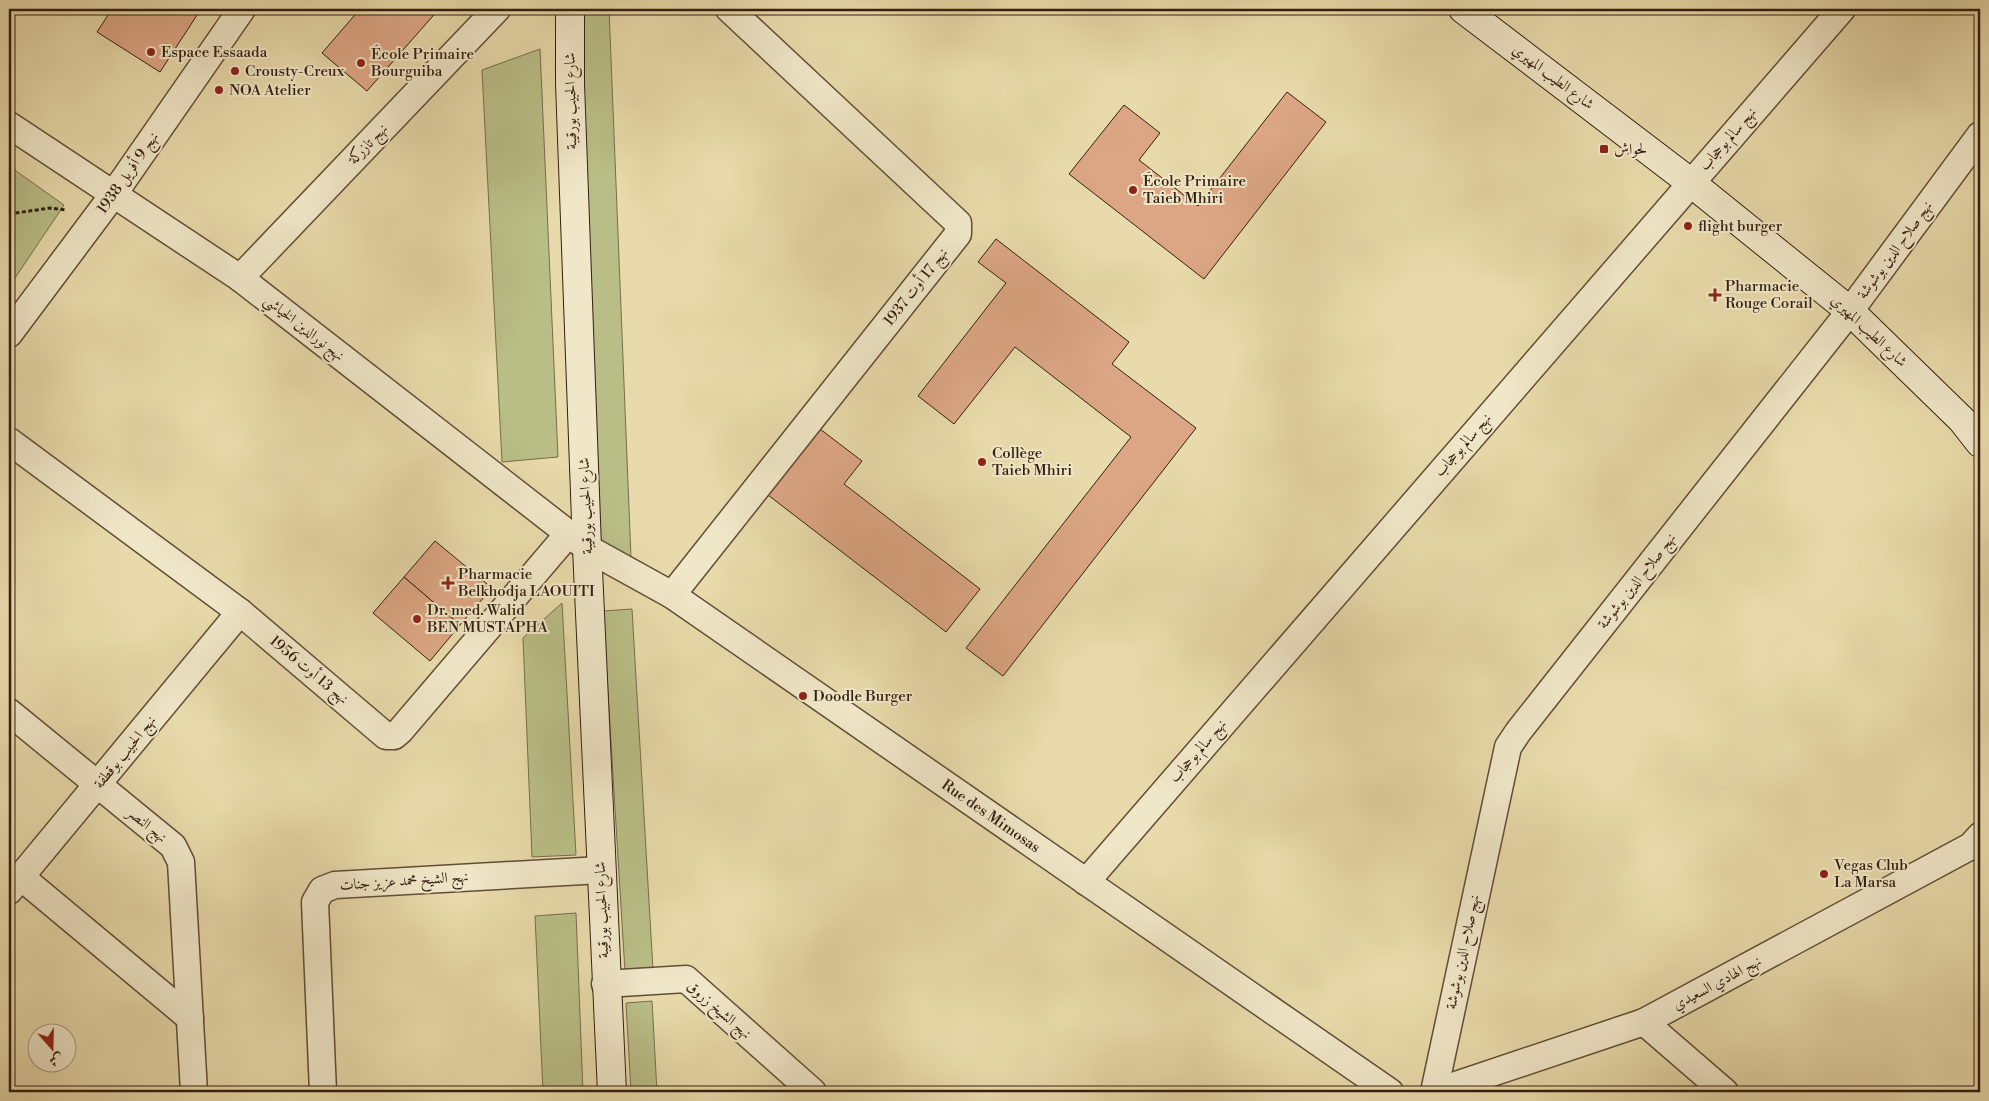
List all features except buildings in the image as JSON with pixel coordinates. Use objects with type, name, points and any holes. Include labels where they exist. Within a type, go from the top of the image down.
[{"type":"main road","name":"شارع الحبيب بورقيبة","points":[[570,9],[578,541],[601,870],[612,1092]]},
{"type":"main road","name":"شارع الطيب المهيري","points":[[1463,9],[1690,182],[1850,311],[1962,420],[1980,443]]},
{"type":"street","name":"نهج 9 أفريل 1938","points":[[9,334],[106,204],[242,9]]},
{"type":"street","name":"نهج تازركة","points":[[240,278],[497,9]]},
{"type":"street","name":"نهج 17 أوت 1937","points":[[672,595],[952,242],[959,228],[958,223],[729,9]]},
{"type":"street","name":"نهج سالم بوحجاب","points":[[1086,882],[1690,182],[1842,9]]},
{"type":"street","name":"نهج نورالدين الخياشي","points":[[9,126],[106,204],[240,278],[578,541]]},
{"type":"street","name":"نهج صلاح الدين بوشوشة","points":[[1435,1092],[1508,747],[1850,311],[1980,135]]},
{"type":"street","name":"نهج 13 أوت 1956","points":[[9,442],[240,612],[386,736],[394,736],[578,541]]},
{"type":"street","name":"Rue des Mimosas","points":[[578,541],[672,595],[1390,1092]]},
{"type":"street","name":"نهج الحبيب بوقطفة","points":[[15,884],[240,612]]},
{"type":"street","name":"نهج النصر","points":[[9,712],[173,846],[178,853],[181,862],[194,1092]]},
{"type":"street","name":"نهج الهادي السعيدي","points":[[1435,1092],[1644,1022],[1977,845]]},
{"type":"street","name":"نهج الشيخ محمد عزيز جنات","points":[[323,1092],[315,902],[322,890],[335,884],[601,870]]},
{"type":"street","points":[[15,884],[190,1018]]},
{"type":"street","name":"نهج الشيخ زروق","points":[[606,984],[686,979],[813,1092]]},
{"type":"street","points":[[1644,1022],[1725,1092]]},
{"type":"path","points":[[9,214],[50,208],[106,204]]},
{"type":"green space","points":[[578,9],[609,9],[631,558],[600,541]]},
{"type":"green space","points":[[540,49],[558,457],[502,462],[482,70]]},
{"type":"green space","points":[[9,166],[64,205],[9,287]]},
{"type":"green space","points":[[562,603],[576,855],[532,857],[523,638]]},
{"type":"green space","points":[[632,609],[653,970],[625,972],[603,611]]},
{"type":"green space","points":[[576,913],[583,1092],[543,1092],[535,916]]},
{"type":"green space","points":[[652,1001],[657,1092],[631,1092],[626,1003]]},
{"type":"place","name":"Espace Essaada","points":[[151,52]]},
{"type":"place","name":"École Primaire Bourguiba","points":[[361,63]]},
{"type":"place","name":"Crousty-Creux","points":[[235,71]]},
{"type":"place","name":"NOA Atelier","points":[[219,90]]},
{"type":"place","name":"لحواش","points":[[1604,149]]},
{"type":"place","name":"École Primaire Taieb Mhiri","points":[[1133,190]]},
{"type":"place","name":"flight burger","points":[[1688,226]]},
{"type":"place","name":"Pharmacie Rouge Corail","points":[[1715,295]]},
{"type":"place","name":"Collège Taieb Mhiri","points":[[982,462]]},
{"type":"place","name":"Pharmacie Belkhodja LAOUITI","points":[[448,583]]},
{"type":"place","name":"Dr. med. Walid BEN MUSTAPHA","points":[[417,619]]},
{"type":"place","name":"Doodle Burger","points":[[803,696]]},
{"type":"place","name":"Vegas Club La Marsa","points":[[1824,874]]}]
